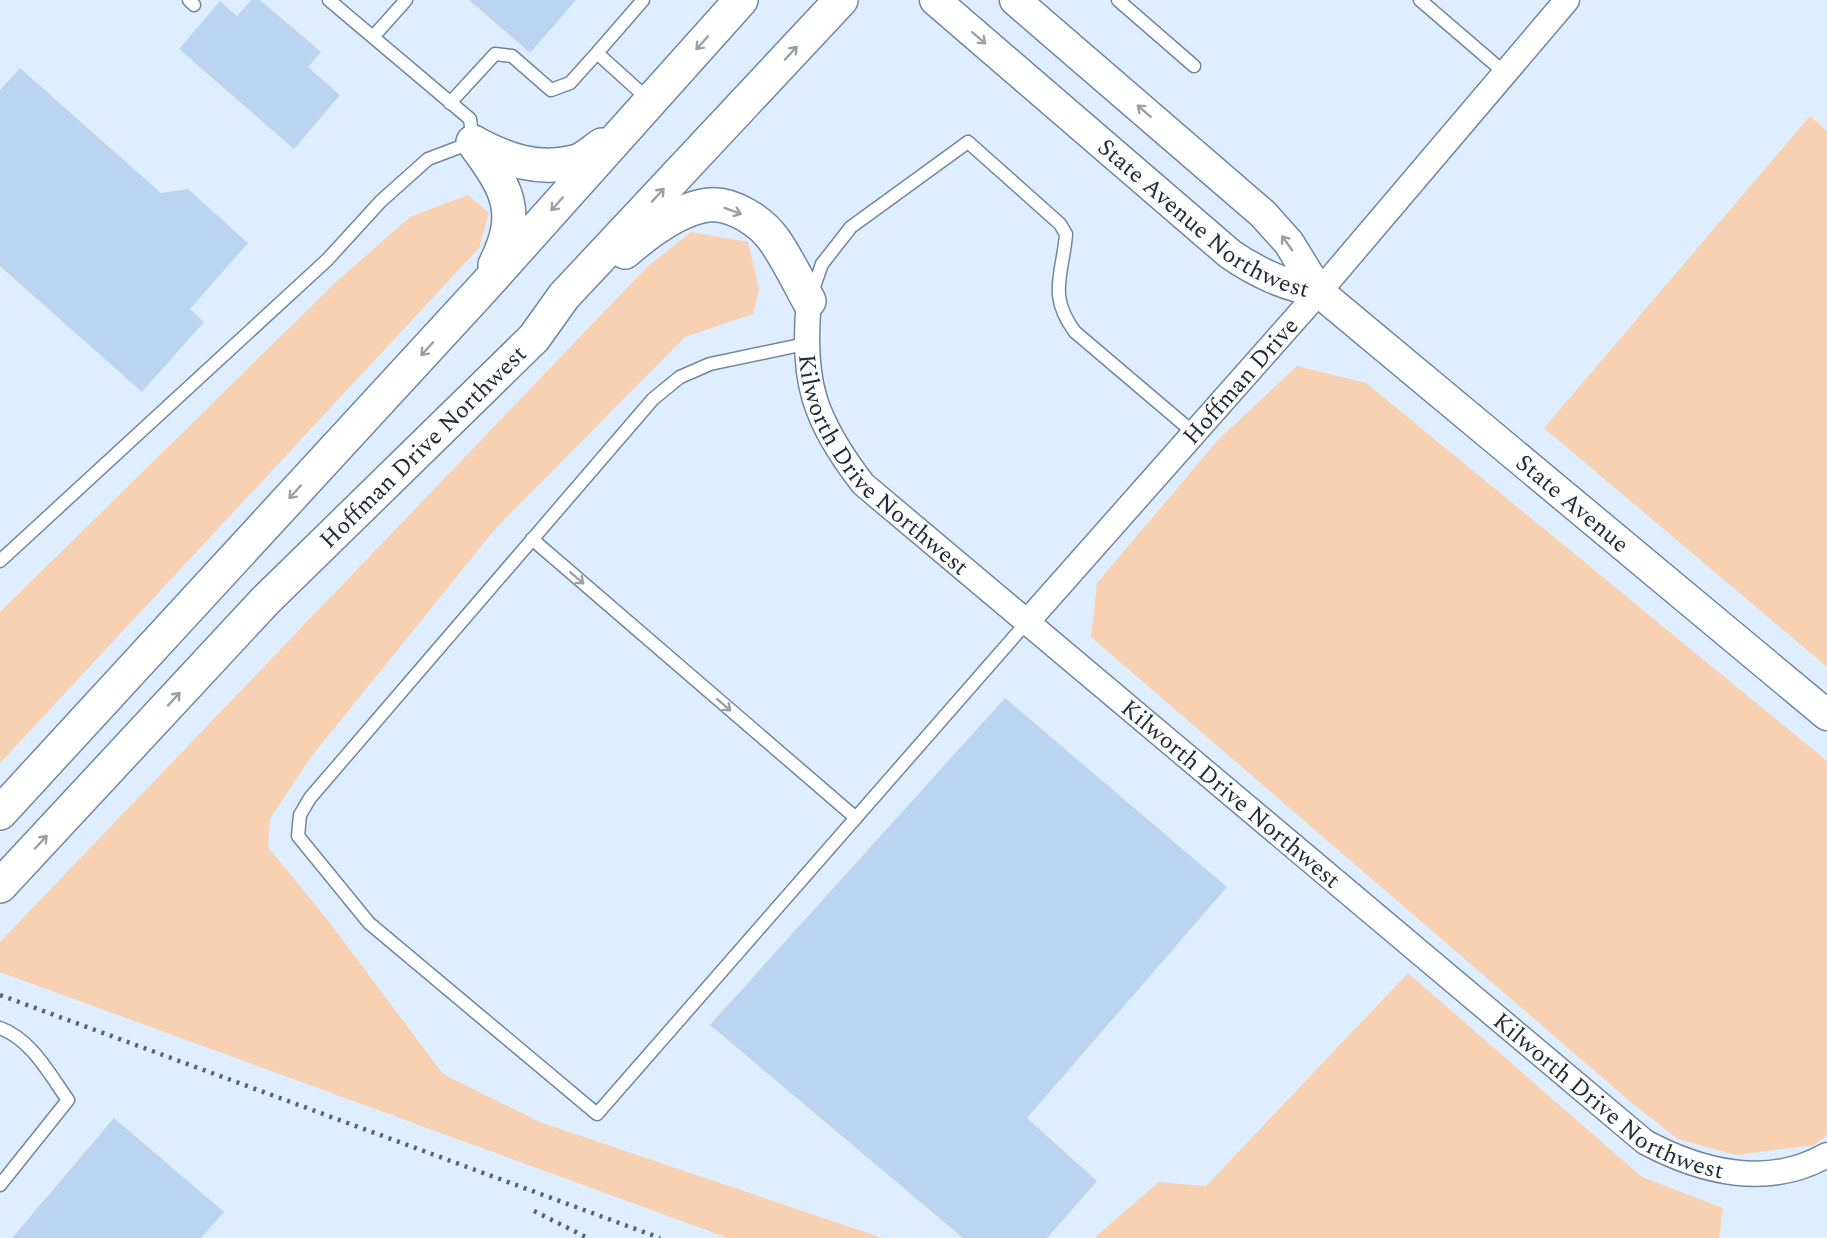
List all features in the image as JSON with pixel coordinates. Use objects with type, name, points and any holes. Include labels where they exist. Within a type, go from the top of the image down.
[{"type":"main road","points":[[0,813],[484,287],[741,0]]},
{"type":"main road","name":"Hoffman Drive Northwest","points":[[1,885],[265,601],[534,338],[564,296],[841,0]]},
{"type":"main road","points":[[473,142],[505,159],[528,164],[553,165],[576,162],[620,133]]},
{"type":"main road","points":[[473,142],[507,194],[510,218],[505,244],[484,287]]},
{"type":"main road","points":[[534,338],[639,240],[680,214],[710,205],[732,209],[756,221],[774,240],[809,302]]},
{"type":"street","name":"State Avenue Northwest","points":[[935,0],[1230,254],[1258,273],[1291,286],[1319,292]]},
{"type":"street","name":"State Avenue Northwest","points":[[1015,0],[1263,214],[1289,243],[1319,292]]},
{"type":"street","name":"Hoffman Drive","points":[[1027,622],[1319,292],[1567,0]]},
{"type":"street","name":"State Avenue","points":[[1319,292],[1827,715]]},
{"type":"street","name":"Kilworth Drive Northwest","points":[[809,302],[805,344],[808,379],[822,420],[843,458],[863,484],[1646,1142],[1678,1160],[1715,1171],[1746,1174],[1775,1171],[1827,1155]]},
{"type":"lane","points":[[0,561],[327,260],[381,201],[428,159],[473,142],[470,119],[329,0]]},
{"type":"lane","points":[[373,37],[406,0]]},
{"type":"lane","points":[[450,103],[495,54],[512,56],[551,90],[570,83],[643,0]]},
{"type":"lane","points":[[1118,0],[1194,66]]},
{"type":"lane","points":[[1420,0],[1505,73]]},
{"type":"lane","points":[[597,53],[650,100]]},
{"type":"lane","points":[[809,302],[822,264],[851,226],[968,142],[1060,224],[1066,234],[1058,276],[1058,297],[1063,316],[1069,324],[1194,433]]},
{"type":"lane","points":[[805,344],[710,364],[680,377],[653,399],[310,798],[300,815],[298,837],[312,857],[369,923],[388,941],[597,1114],[1027,622]]},
{"type":"lane","points":[[532,539],[856,818]]},
{"type":"lane","points":[[0,1028],[14,1033],[41,1062],[68,1100],[0,1185]]},
{"type":"shaded area","points":[[1810,116],[1827,131],[1827,667],[1544,428]]},
{"type":"shaded area","points":[[468,195],[489,213],[479,248],[0,763],[0,612],[336,282],[410,217]]},
{"type":"shaded area","points":[[691,232],[748,242],[759,289],[753,314],[685,337],[496,528],[311,757],[270,819],[268,847],[330,923],[443,1074],[542,1123],[883,1238],[728,1238],[0,972],[0,942],[647,267]]},
{"type":"shaded area","points":[[1297,366],[1366,383],[1827,761],[1827,1135],[1814,1145],[1736,1155],[1678,1139],[1633,1104],[1091,637],[1097,583],[1218,440]]},
{"type":"shaded area","points":[[1408,973],[1642,1177],[1723,1208],[1719,1238],[1094,1238],[1159,1182],[1206,1186]]},
{"type":"building","points":[[251,0],[260,0],[321,52],[308,67],[340,95],[294,149],[179,49],[220,1],[237,16]]},
{"type":"building","points":[[469,0],[576,0],[530,53]]},
{"type":"building","points":[[20,68],[161,193],[188,189],[248,243],[190,309],[204,322],[142,392],[0,266],[0,90]]},
{"type":"building","points":[[1005,698],[1227,887],[1027,1118],[1097,1181],[1047,1238],[963,1238],[710,1025]]},
{"type":"building","points":[[114,1118],[224,1212],[201,1238],[12,1238]]},
{"type":"railway","points":[[0,995],[660,1238]]},
{"type":"railway","points":[[534,1211],[588,1238]]}]
